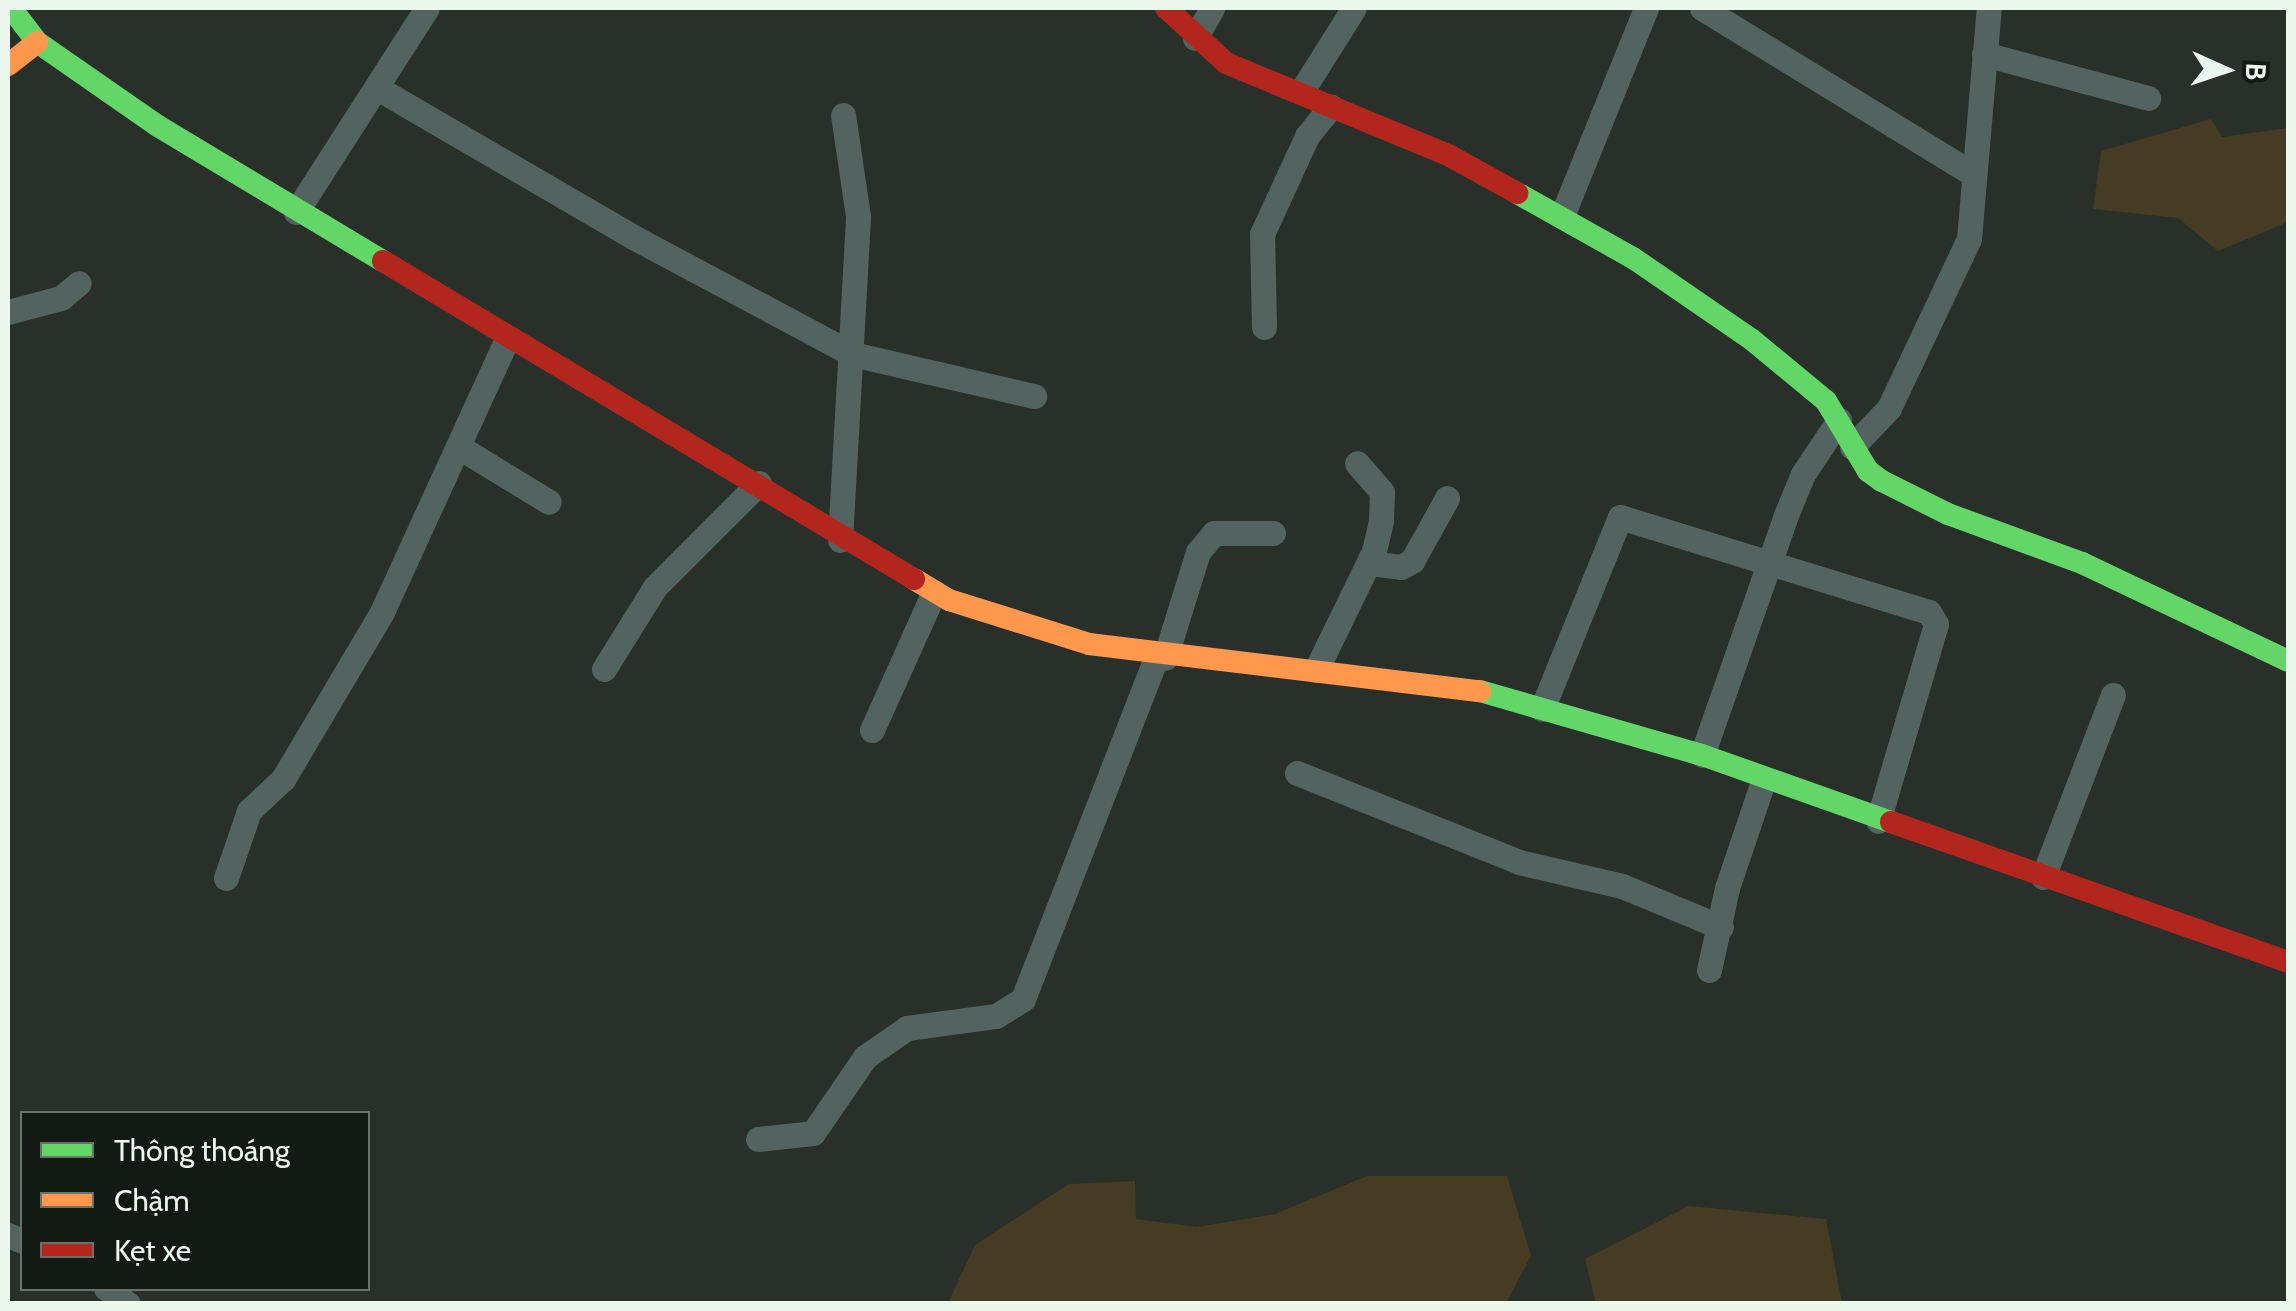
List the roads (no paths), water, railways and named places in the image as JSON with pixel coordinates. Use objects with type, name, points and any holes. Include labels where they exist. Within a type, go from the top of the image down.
[{"type":"street","points":[[12,8],[37,42],[296,212],[759,482],[840,540],[934,592],[1014,623],[1160,658],[1461,685],[1702,755],[1878,821],[2288,962]]},
{"type":"street","points":[[296,212],[428,8]]},
{"type":"street","points":[[1166,8],[1226,63],[1450,156],[1562,216],[1751,338],[1826,401],[1868,471],[1908,496],[2082,563],[2288,661]]},
{"type":"street","points":[[1195,38],[1212,8]]},
{"type":"street","points":[[1301,92],[1354,8]]},
{"type":"street","points":[[1562,216],[1646,8]]},
{"type":"street","points":[[1702,8],[1974,175]]},
{"type":"street","points":[[1852,447],[1889,408],[1969,239],[1989,8]]},
{"type":"street","points":[[8,65],[37,42]]},
{"type":"street","points":[[1984,54],[2148,98]]},
{"type":"street","points":[[378,90],[635,238],[852,354],[1034,396]]},
{"type":"street","points":[[1264,328],[1262,234],[1307,136],[1331,106]]},
{"type":"street","points":[[840,540],[858,216],[842,114]]},
{"type":"street","points":[[8,312],[61,298],[79,283]]},
{"type":"street","points":[[226,878],[249,811],[283,779],[299,745],[382,612],[508,336]]},
{"type":"street","points":[[1702,755],[1803,474],[1839,420]]},
{"type":"street","points":[[459,447],[549,502]]},
{"type":"street","points":[[1316,670],[1368,563],[1384,505],[1372,474],[1357,463]]},
{"type":"street","points":[[604,669],[655,588],[759,482]]},
{"type":"street","points":[[1368,563],[1401,567],[1412,561],[1446,498]]},
{"type":"street","points":[[1542,708],[1620,516],[1936,618],[1878,821]]},
{"type":"street","points":[[758,1139],[812,1133],[871,1051],[907,1028],[996,1016],[1023,998],[1160,658],[1198,552],[1214,533],[1273,533]]},
{"type":"street","points":[[872,730],[934,592]]},
{"type":"street","points":[[2043,877],[2113,695]]},
{"type":"street","points":[[1297,773],[1519,862],[1622,886],[1722,928]]},
{"type":"street","points":[[1710,970],[1722,928],[1727,888],[1764,778]]}]
